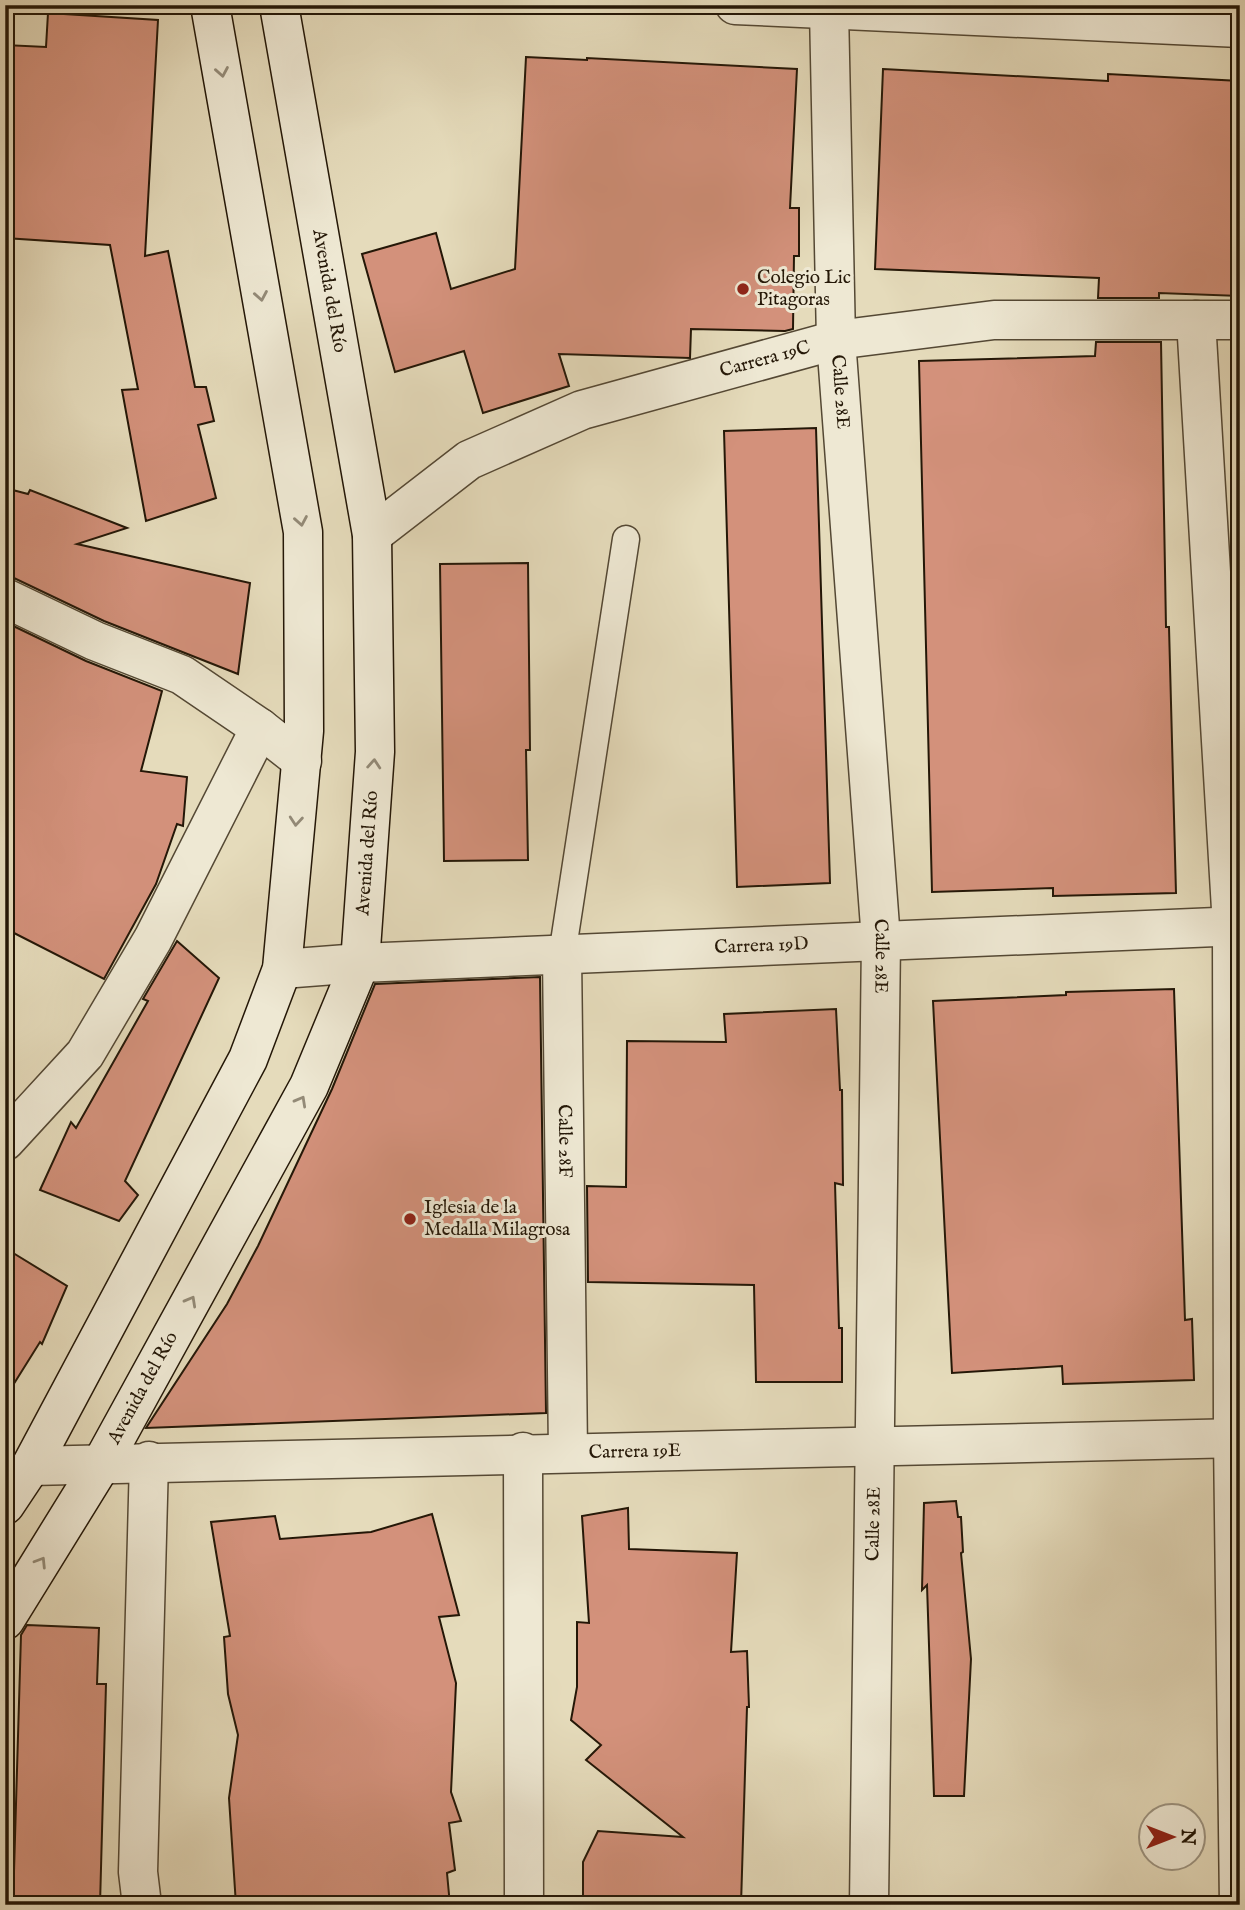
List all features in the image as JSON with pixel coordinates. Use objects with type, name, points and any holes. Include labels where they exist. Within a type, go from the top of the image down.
[{"type":"street","points":[[5,1505],[31,1466],[248,1059],[282,968],[304,731],[303,532],[210,5]]},
{"type":"street","name":"Avenida del Río","points":[[5,1620],[102,1463],[309,1086],[360,963],[375,752],[372,535],[279,5]]},
{"type":"street","points":[[735,5],[1240,28]]},
{"type":"street","name":"Calle 28E","points":[[829,10],[836,340],[881,940],[869,1905]]},
{"type":"street","name":"Carrera 19C","points":[[372,535],[469,460],[582,410],[836,340],[994,320],[1240,320]]},
{"type":"street","points":[[1196,320],[1236,926],[1239,1905]]},
{"type":"street","points":[[5,598],[95,641],[182,675],[260,728],[302,761]]},
{"type":"street","points":[[5,1140],[85,1055],[153,939],[260,728]]},
{"type":"street","name":"Carrera 19D","points":[[282,968],[1236,926]]},
{"type":"street","name":"Calle 28F","points":[[562,955],[568,1452]]},
{"type":"street","name":"Carrera 19E","points":[[31,1466],[523,1452],[1237,1438]]},
{"type":"street","points":[[523,1452],[524,1905]]},
{"type":"street","points":[[142,1905],[138,1872],[149,1461]]},
{"type":"lane","points":[[562,955],[592,777],[626,539]]},
{"type":"building","points":[[48,13],[158,20],[145,256],[168,251],[195,387],[206,387],[214,421],[198,425],[216,498],[146,521],[122,390],[138,389],[110,245],[5,238],[5,45],[46,47]]},
{"type":"building","points":[[526,57],[797,69],[790,208],[799,208],[799,256],[794,256],[793,329],[691,329],[690,358],[559,354],[569,386],[483,413],[464,351],[395,372],[362,254],[436,233],[451,289],[515,269]]},
{"type":"building","points":[[883,69],[1108,81],[1108,74],[1240,81],[1240,296],[1159,293],[1159,298],[1098,298],[1099,278],[875,269]]},
{"type":"building","points":[[1096,342],[1161,342],[1166,627],[1169,627],[1176,893],[1053,896],[1053,888],[932,892],[919,361],[1095,356]]},
{"type":"building","points":[[816,428],[830,883],[737,887],[724,431]]},
{"type":"building","points":[[5,488],[28,494],[30,490],[127,528],[77,544],[250,583],[238,674],[104,621],[5,576]]},
{"type":"building","points":[[528,563],[528,860],[444,861],[440,564]]},
{"type":"building","points":[[5,622],[86,661],[162,691],[141,771],[187,777],[183,826],[177,824],[156,884],[104,979],[14,933],[5,883]]},
{"type":"building","points":[[177,941],[219,978],[125,1181],[138,1195],[119,1221],[40,1190],[71,1122],[76,1128],[148,1001],[143,999]]},
{"type":"building","name":"Iglesia de la Medalla Milagrosa","points":[[540,977],[546,1413],[146,1428],[227,1304],[258,1246],[332,1089],[375,984]]},
{"type":"building","points":[[1174,989],[1185,1320],[1192,1319],[1194,1380],[1063,1384],[1062,1366],[952,1373],[933,1001],[1066,995],[1066,992]]},
{"type":"building","points":[[836,1009],[842,1090],[843,1185],[835,1183],[842,1382],[756,1382],[754,1285],[588,1282],[587,1186],[626,1187],[627,1041],[726,1042],[724,1014]]},
{"type":"building","points":[[5,1248],[67,1286],[42,1344],[40,1342],[5,1398]]},
{"type":"building","points":[[956,1501],[958,1517],[961,1517],[961,1553],[971,1659],[964,1796],[934,1796],[927,1585],[922,1590],[924,1503]]},
{"type":"building","points":[[628,1508],[629,1549],[737,1553],[731,1652],[747,1651],[749,1707],[741,1905],[583,1905],[583,1862],[598,1831],[683,1837],[586,1760],[601,1745],[571,1720],[577,1687],[577,1622],[589,1623],[582,1516]]},
{"type":"building","points":[[432,1514],[459,1615],[439,1617],[456,1683],[451,1792],[461,1821],[449,1823],[455,1870],[447,1873],[450,1905],[236,1905],[229,1798],[238,1735],[228,1694],[224,1637],[230,1636],[211,1522],[275,1516],[280,1539],[371,1532]]},
{"type":"building","points":[[27,1625],[99,1628],[97,1684],[106,1684],[100,1905],[13,1905],[21,1635]]},
{"type":"place","name":"Colegio Lic Pitagoras","points":[[743,289]]},
{"type":"place","name":"Iglesia de la Medalla Milagrosa","points":[[410,1219]]}]
